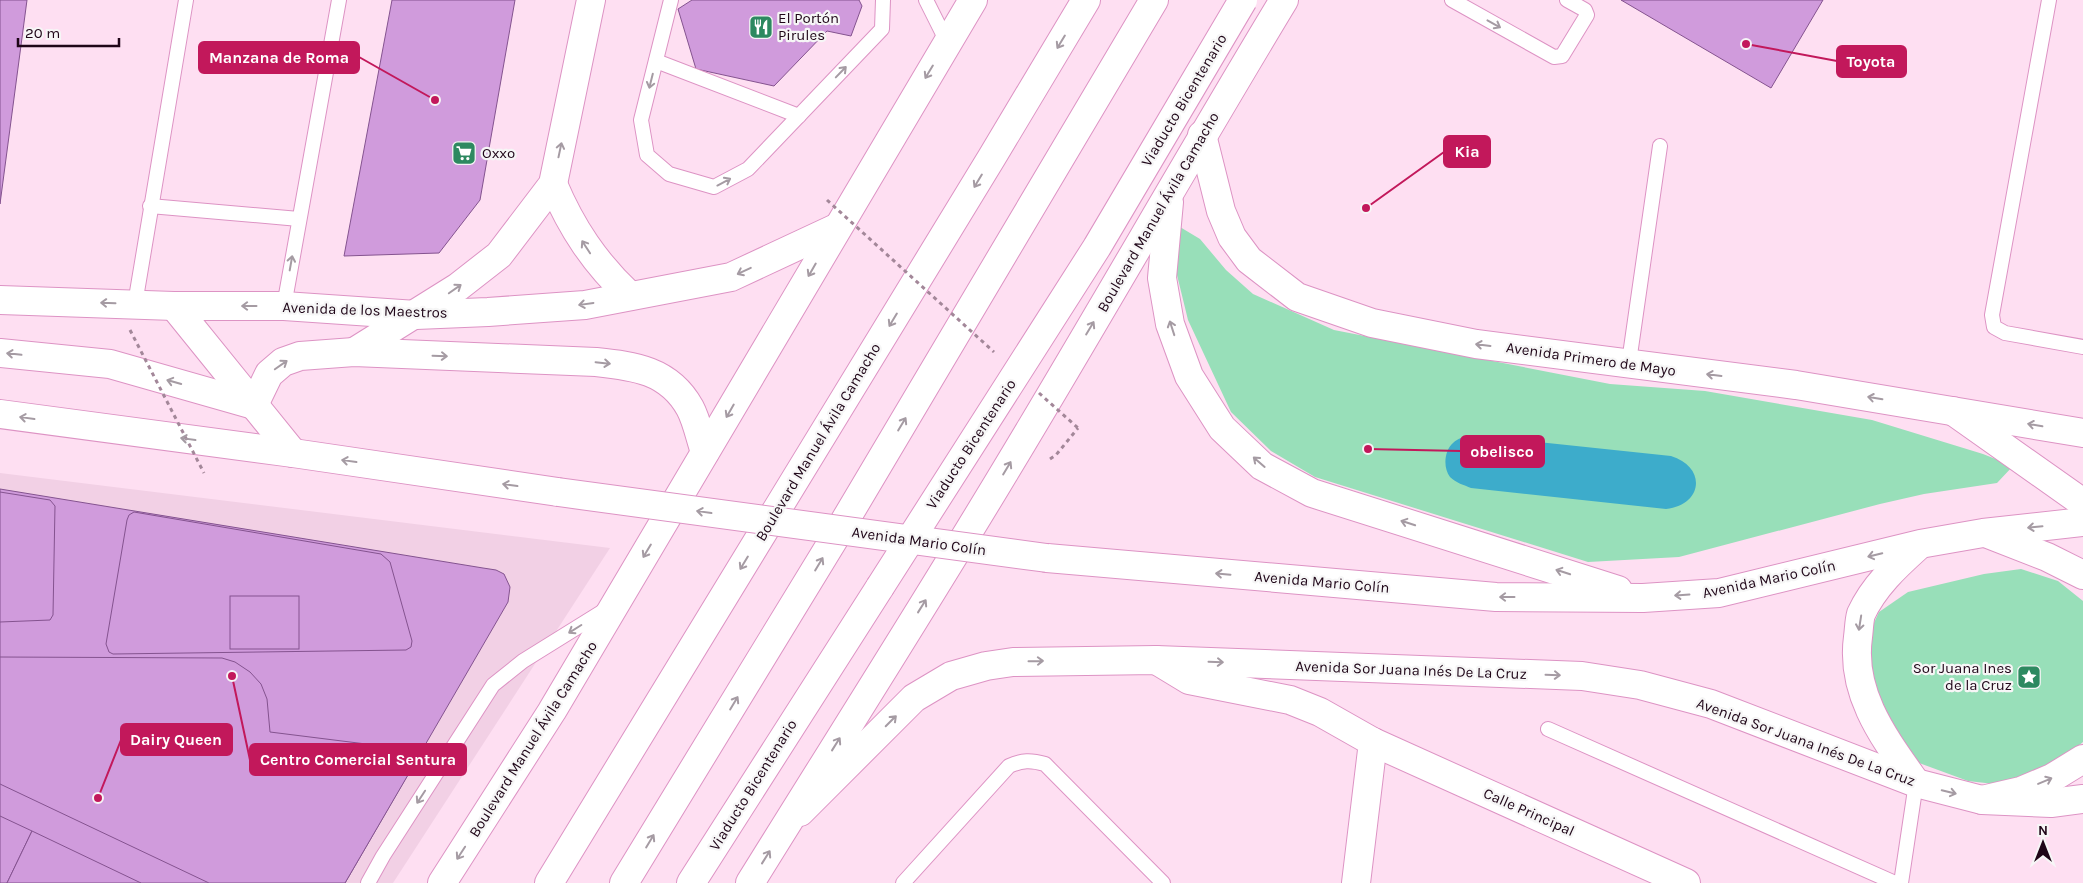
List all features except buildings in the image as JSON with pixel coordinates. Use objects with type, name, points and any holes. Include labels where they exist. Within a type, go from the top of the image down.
[{"type":"main road","points":[[354,352],[458,287],[499,255],[552,184],[591,0]]},
{"type":"main road","name":"Boulevard Manuel Ávila Camacho","points":[[442,883],[552,711],[836,228],[973,0]]},
{"type":"main road","name":"Boulevard Manuel Ávila Camacho","points":[[549,883],[992,158],[1086,0]]},
{"type":"main road","points":[[624,883],[834,539],[1154,0]]},
{"type":"main road","name":"Viaducto Bicentenario","points":[[691,883],[1097,247],[1243,0]]},
{"type":"main road","name":"Boulevard Manuel Ávila Camacho","points":[[750,883],[1004,475],[1170,195],[1202,135],[1284,0]]},
{"type":"main road","name":"Avenida Primero de Mayo","points":[[1202,135],[1221,211],[1232,237],[1250,260],[1297,297],[1372,323],[1476,344],[1629,362],[1796,386],[2083,433]]},
{"type":"main road","points":[[552,184],[564,210],[594,258],[630,296]]},
{"type":"main road","points":[[1170,195],[1162,278],[1170,324],[1189,376],[1222,428],[1262,466],[1312,493],[1643,598]]},
{"type":"main road","name":"Avenida de los Maestros","points":[[0,300],[132,317],[174,306],[284,306],[416,315],[585,305],[731,277],[836,228]]},
{"type":"main road","points":[[174,306],[293,453]]},
{"type":"main road","points":[[254,405],[269,374],[283,362],[300,356],[354,352],[596,362],[634,366],[670,382],[690,408],[705,452]]},
{"type":"main road","points":[[0,353],[110,364],[254,405]]},
{"type":"main road","points":[[1953,411],[2083,503]]},
{"type":"main road","points":[[0,414],[293,453]]},
{"type":"main road","name":"Avenida Mario Colín","points":[[293,453],[558,492],[1047,558],[1496,597],[1643,598],[1719,593],[1920,544],[1983,533],[2083,522]]},
{"type":"main road","points":[[1983,533],[2046,557],[2083,575]]},
{"type":"main road","points":[[1916,783],[1884,736],[1865,699],[1855,656],[1861,615],[1885,576],[1920,544]]},
{"type":"main road","name":"Avenida Sor Juana Inés De La Cruz","points":[[782,830],[914,698],[951,676],[986,666],[1013,662],[1156,660],[1582,676],[1640,685],[1711,704],[1916,783],[1982,800],[2051,803],[2083,799]]},
{"type":"main road","name":"Calle Principal","points":[[1156,660],[1189,680],[1290,700],[1320,712],[1373,742],[1686,883]]},
{"type":"main road","points":[[1356,883],[1373,742]]},
{"type":"main road","points":[[1982,800],[2022,791],[2052,778],[2083,759]]},
{"type":"lane","points":[[132,317],[186,0]]},
{"type":"lane","points":[[284,306],[339,0]]},
{"type":"lane","points":[[671,0],[641,120],[647,155],[669,174],[714,187],[748,169],[882,29],[883,0]]},
{"type":"lane","points":[[926,0],[947,42]]},
{"type":"lane","points":[[1452,0],[1554,58],[1562,56],[1587,15],[1585,10],[1567,0]]},
{"type":"lane","points":[[2049,0],[1992,315],[1994,327],[2005,333],[2083,348]]},
{"type":"lane","points":[[656,61],[798,116]]},
{"type":"lane","points":[[1629,362],[1660,146]]},
{"type":"lane","points":[[150,206],[299,219]]},
{"type":"lane","points":[[368,883],[383,856],[494,685],[523,661],[616,603]]},
{"type":"lane","points":[[1548,729],[1896,883]]},
{"type":"lane","points":[[903,883],[1009,766],[1020,761],[1034,761],[1045,764],[1163,883]]},
{"type":"lane","points":[[1901,883],[1916,783]]},
{"type":"path","points":[[827,200],[996,354]]},
{"type":"path","points":[[132,317],[204,473]]},
{"type":"path","points":[[1033,388],[1078,428],[1056,455]]},
{"type":"shaded area","points":[[0,473],[610,548],[393,883],[0,883]]},
{"type":"green space","points":[[1175,224],[1200,239],[1226,270],[1253,294],[1334,330],[1610,384],[1705,391],[1872,420],[1983,454],[2013,466],[1997,483],[1924,494],[1880,504],[1679,557],[1588,562],[1315,477],[1271,451],[1231,412],[1188,320],[1177,275]]},
{"type":"green space","points":[[2021,569],[2058,581],[2083,601],[2083,742],[2059,762],[2003,785],[1968,781],[1911,760],[1876,711],[1866,640],[1879,612],[1908,592],[1984,574]]},
{"type":"water","points":[[1471,435],[1671,456],[1683,461],[1691,468],[1696,485],[1687,501],[1666,509],[1471,488],[1450,477],[1446,469],[1446,455],[1453,443]]},
{"type":"place","name":"El Portón Pirules","points":[[761,27]]},
{"type":"place","name":"Toyota","points":[[1746,44]]},
{"type":"place","name":"Manzana de Roma","points":[[435,100]]},
{"type":"place","name":"Oxxo","points":[[464,153]]},
{"type":"place","name":"Kia","points":[[1366,208]]},
{"type":"place","name":"obelisco","points":[[1368,449]]},
{"type":"place","name":"Centro Comercial Sentura","points":[[232,676]]},
{"type":"place","name":"Sor Juana Ines de la Cruz","points":[[2029,677]]},
{"type":"place","name":"Dairy Queen","points":[[98,798]]}]
